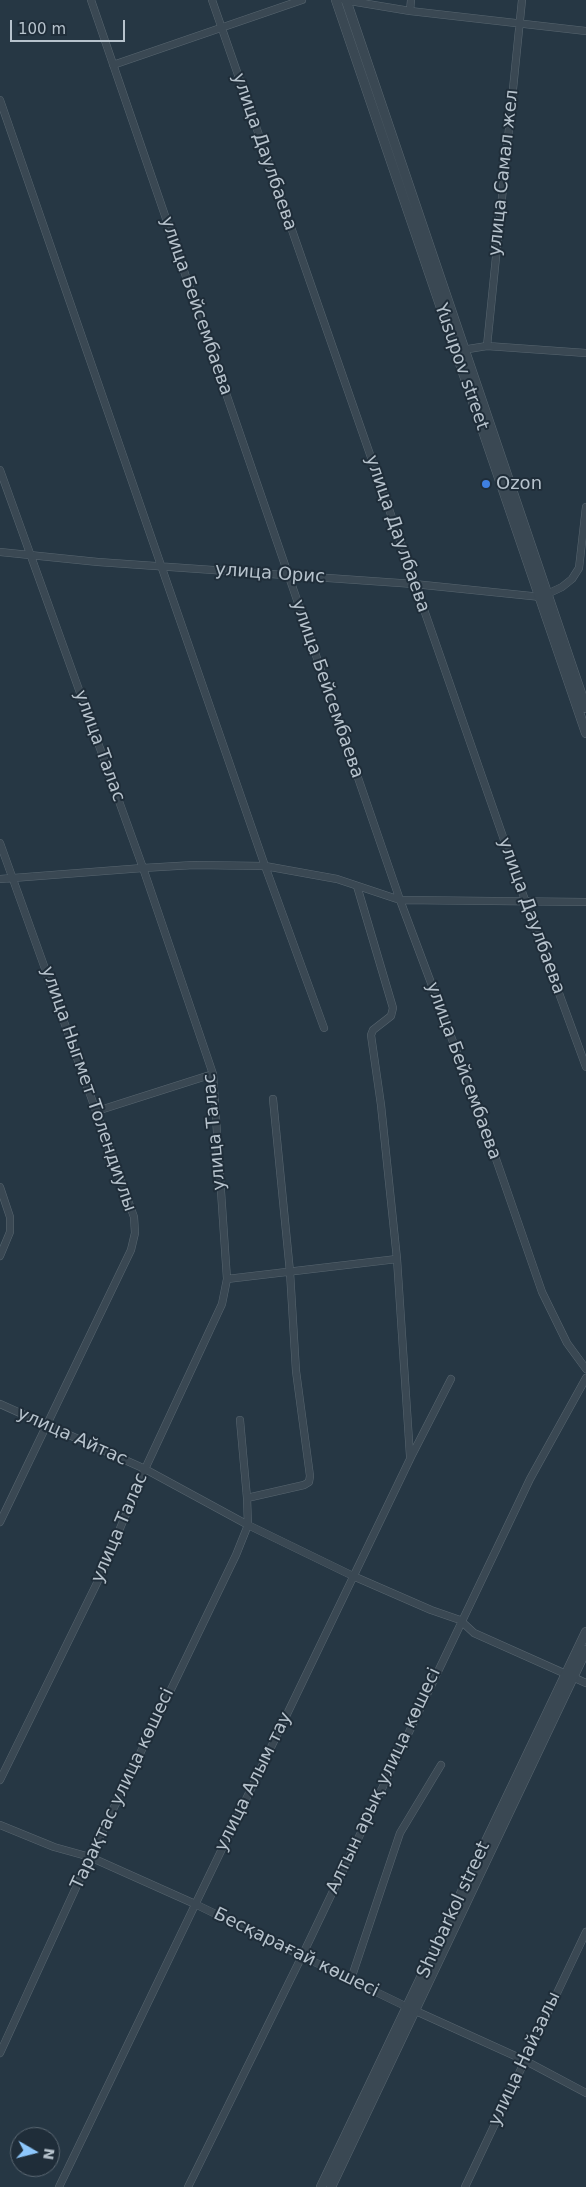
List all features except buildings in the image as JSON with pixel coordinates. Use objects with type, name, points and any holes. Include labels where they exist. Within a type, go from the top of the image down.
[{"type":"street","name":"улица Бейсембаева","points":[[90,0],[400,900],[486,1130],[542,1292],[567,1344],[586,1369]]},
{"type":"street","name":"улица Даулбаева","points":[[212,0],[414,584],[526,903],[586,1067]]},
{"type":"street","points":[[113,65],[302,0]]},
{"type":"street","name":"Yusupov street","points":[[336,0],[455,351],[586,708]]},
{"type":"street","points":[[345,0],[410,11],[586,31]]},
{"type":"street","name":"Yusupov street","points":[[345,0],[465,350],[544,596]]},
{"type":"street","points":[[410,11],[411,0]]},
{"type":"street","name":"улица Самал жел","points":[[487,346],[522,0]]},
{"type":"street","points":[[0,100],[265,866],[324,1028]]},
{"type":"street","points":[[455,351],[487,346],[586,354]]},
{"type":"street","name":"улица Талас","points":[[0,470],[143,868],[213,1074],[227,1279],[222,1304],[145,1469],[97,1583],[0,1780]]},
{"type":"street","points":[[544,596],[572,579],[579,568],[586,507]]},
{"type":"street","name":"улица Орис","points":[[0,552],[161,567],[414,584],[544,596]]},
{"type":"street","name":"Yusupov street","points":[[580,693],[586,733]]},
{"type":"street","name":"улица Ныгмет Толендиулы","points":[[0,1522],[131,1250],[135,1233],[134,1217],[14,878],[1,847]]},
{"type":"street","points":[[0,879],[194,865],[265,866],[338,879],[400,900],[526,903],[586,902]]},
{"type":"street","points":[[356,886],[393,1008],[391,1016],[373,1030],[371,1035],[381,1105],[397,1259],[410,1457]]},
{"type":"street","points":[[97,1111],[213,1074]]},
{"type":"street","points":[[247,1498],[304,1485],[309,1482],[310,1476],[296,1371],[290,1272],[273,1099]]},
{"type":"street","points":[[0,1187],[10,1217],[10,1232],[0,1256]]},
{"type":"street","points":[[227,1279],[397,1259]]},
{"type":"street","name":"Алтын арық улица көшесі","points":[[188,2187],[302,1956],[460,1620],[530,1479],[586,1378]]},
{"type":"street","name":"улица Алым тау","points":[[59,2187],[410,1457],[451,1379]]},
{"type":"street","name":"улица Айтас","points":[[0,1404],[145,1469],[248,1525],[353,1576],[430,1610],[460,1620]]},
{"type":"street","points":[[240,1420],[248,1525]]},
{"type":"street","name":"Тарақтас улица көшесі","points":[[0,2053],[90,1857],[236,1555],[248,1525]]},
{"type":"street","points":[[460,1620],[474,1633],[586,1683]]},
{"type":"street","name":"Shubarkol street","points":[[331,2187],[411,2009],[570,1675],[586,1632]]},
{"type":"street","name":"Shubarkol street","points":[[570,1675],[586,1650]]},
{"type":"street","points":[[351,1979],[400,1832],[441,1765]]},
{"type":"street","name":"Бесқарағай көшесі","points":[[0,1824],[54,1847],[90,1857],[195,1904],[411,2009],[524,2060],[586,2093]]},
{"type":"street","name":"улица Найзалы","points":[[465,2187],[586,1932]]},
{"type":"street","name":"Shubarkol street","points":[[321,2187],[411,2009]]},
{"type":"place","name":"Ozon","points":[[486,484]]}]
